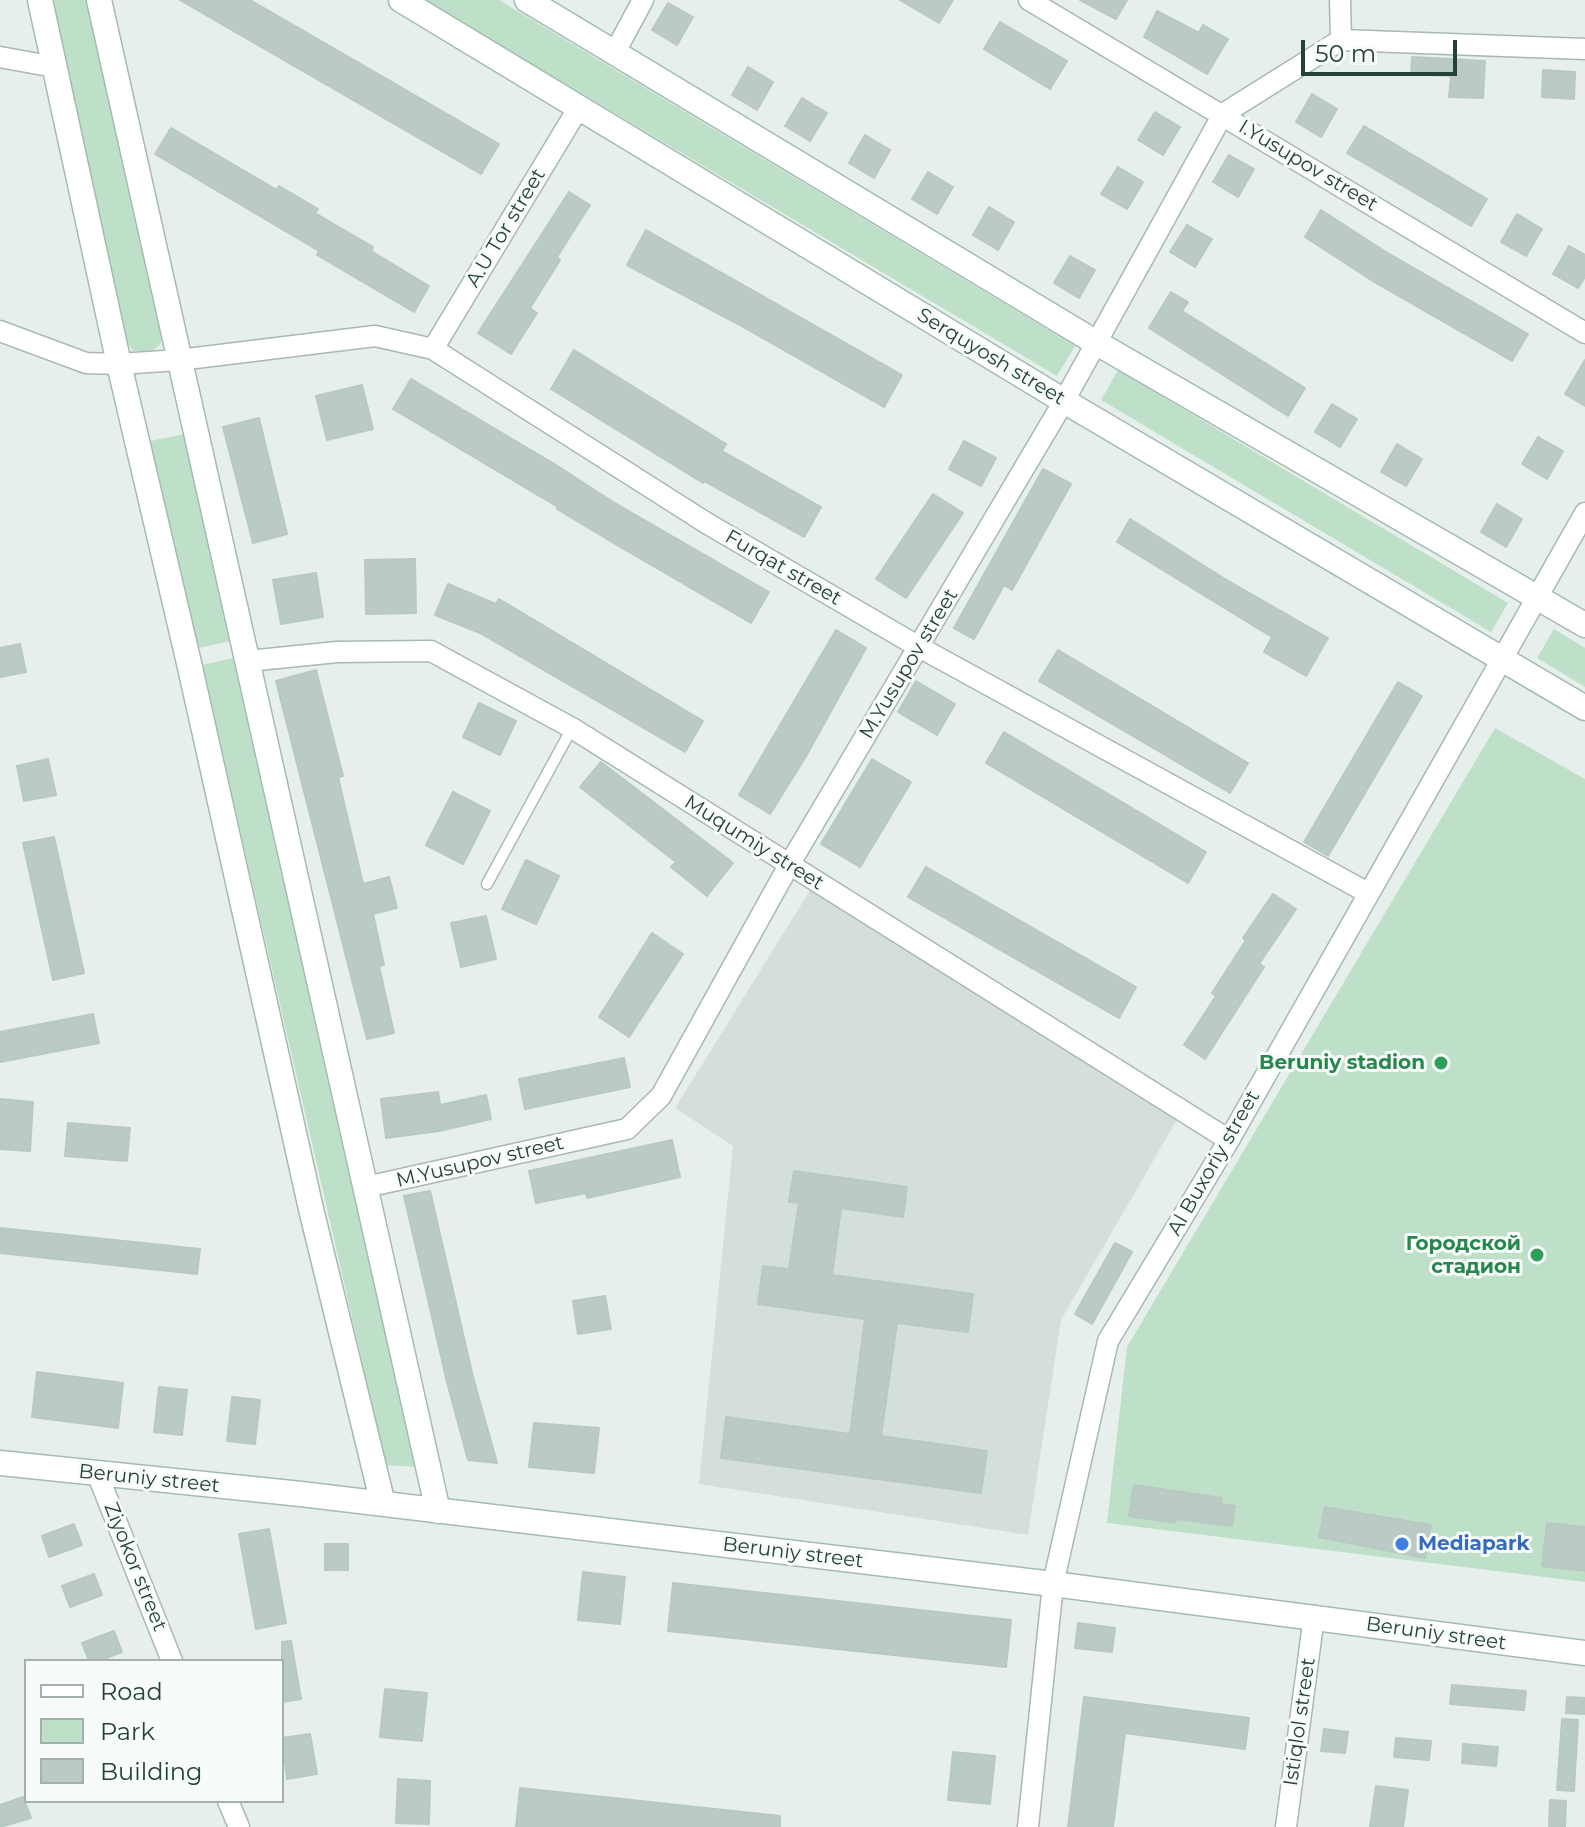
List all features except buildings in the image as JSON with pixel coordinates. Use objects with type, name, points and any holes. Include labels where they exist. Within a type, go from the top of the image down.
[{"type":"street","points":[[40,0],[119,364],[311,1209],[383,1504]]},
{"type":"street","points":[[99,0],[438,1511]]},
{"type":"street","name":"Serquyosh street","points":[[401,0],[1064,401],[1585,708]]},
{"type":"street","points":[[527,0],[1095,342],[1585,625]]},
{"type":"street","points":[[615,52],[643,0]]},
{"type":"street","name":"I.Yusupov street","points":[[1029,0],[1585,333]]},
{"type":"street","points":[[1340,0],[1341,40],[1585,49]]},
{"type":"street","name":"M.Yusupov street","points":[[366,1187],[627,1129],[661,1096],[789,865],[1064,401],[1223,114],[1341,40]]},
{"type":"street","points":[[0,57],[55,67]]},
{"type":"street","name":"A.U Tor street","points":[[433,349],[579,107]]},
{"type":"street","name":"Furqat street","points":[[0,331],[86,363],[179,360],[375,336],[433,349],[708,524],[919,647],[1368,893]]},
{"type":"street","name":"Al Buxoriy street","points":[[1028,1827],[1053,1584],[1108,1341],[1229,1140],[1585,513]]},
{"type":"street","name":"Muqumiy street","points":[[248,661],[337,652],[431,651],[572,728],[1229,1140]]},
{"type":"street","name":"Beruniy street","points":[[0,1463],[383,1504],[1053,1584],[1585,1653]]},
{"type":"street","name":"Ziyokor street","points":[[97,1473],[171,1659]]},
{"type":"street","name":"Istiqlol street","points":[[1286,1827],[1314,1616]]},
{"type":"street","points":[[229,1803],[239,1827]]},
{"type":"lane","points":[[487,884],[572,728]]},
{"type":"shaded area","points":[[811,889],[1182,1111],[1061,1320],[1028,1535],[699,1484],[733,1146],[675,1108]]},
{"type":"green space","points":[[52,0],[87,0],[164,336],[160,345],[152,351],[133,351],[127,342]]},
{"type":"green space","points":[[424,0],[499,0],[1075,346],[1057,376]]},
{"type":"green space","points":[[1118,370],[1508,603],[1491,632],[1101,400]]},
{"type":"green space","points":[[185,434],[231,641],[198,648],[150,441]]},
{"type":"green space","points":[[1554,629],[1585,648],[1585,687],[1537,658]]},
{"type":"green space","points":[[233,658],[415,1467],[386,1465],[202,665]]},
{"type":"green space","name":"Beruniy stadion","points":[[1495,728],[1585,779],[1585,1582],[1107,1523],[1127,1347]]},
{"type":"place","name":"Beruniy stadion","points":[[1441,1063]]},
{"type":"place","name":"Городской стадион","points":[[1537,1255]]},
{"type":"place","name":"Mediapark","points":[[1402,1544]]}]
